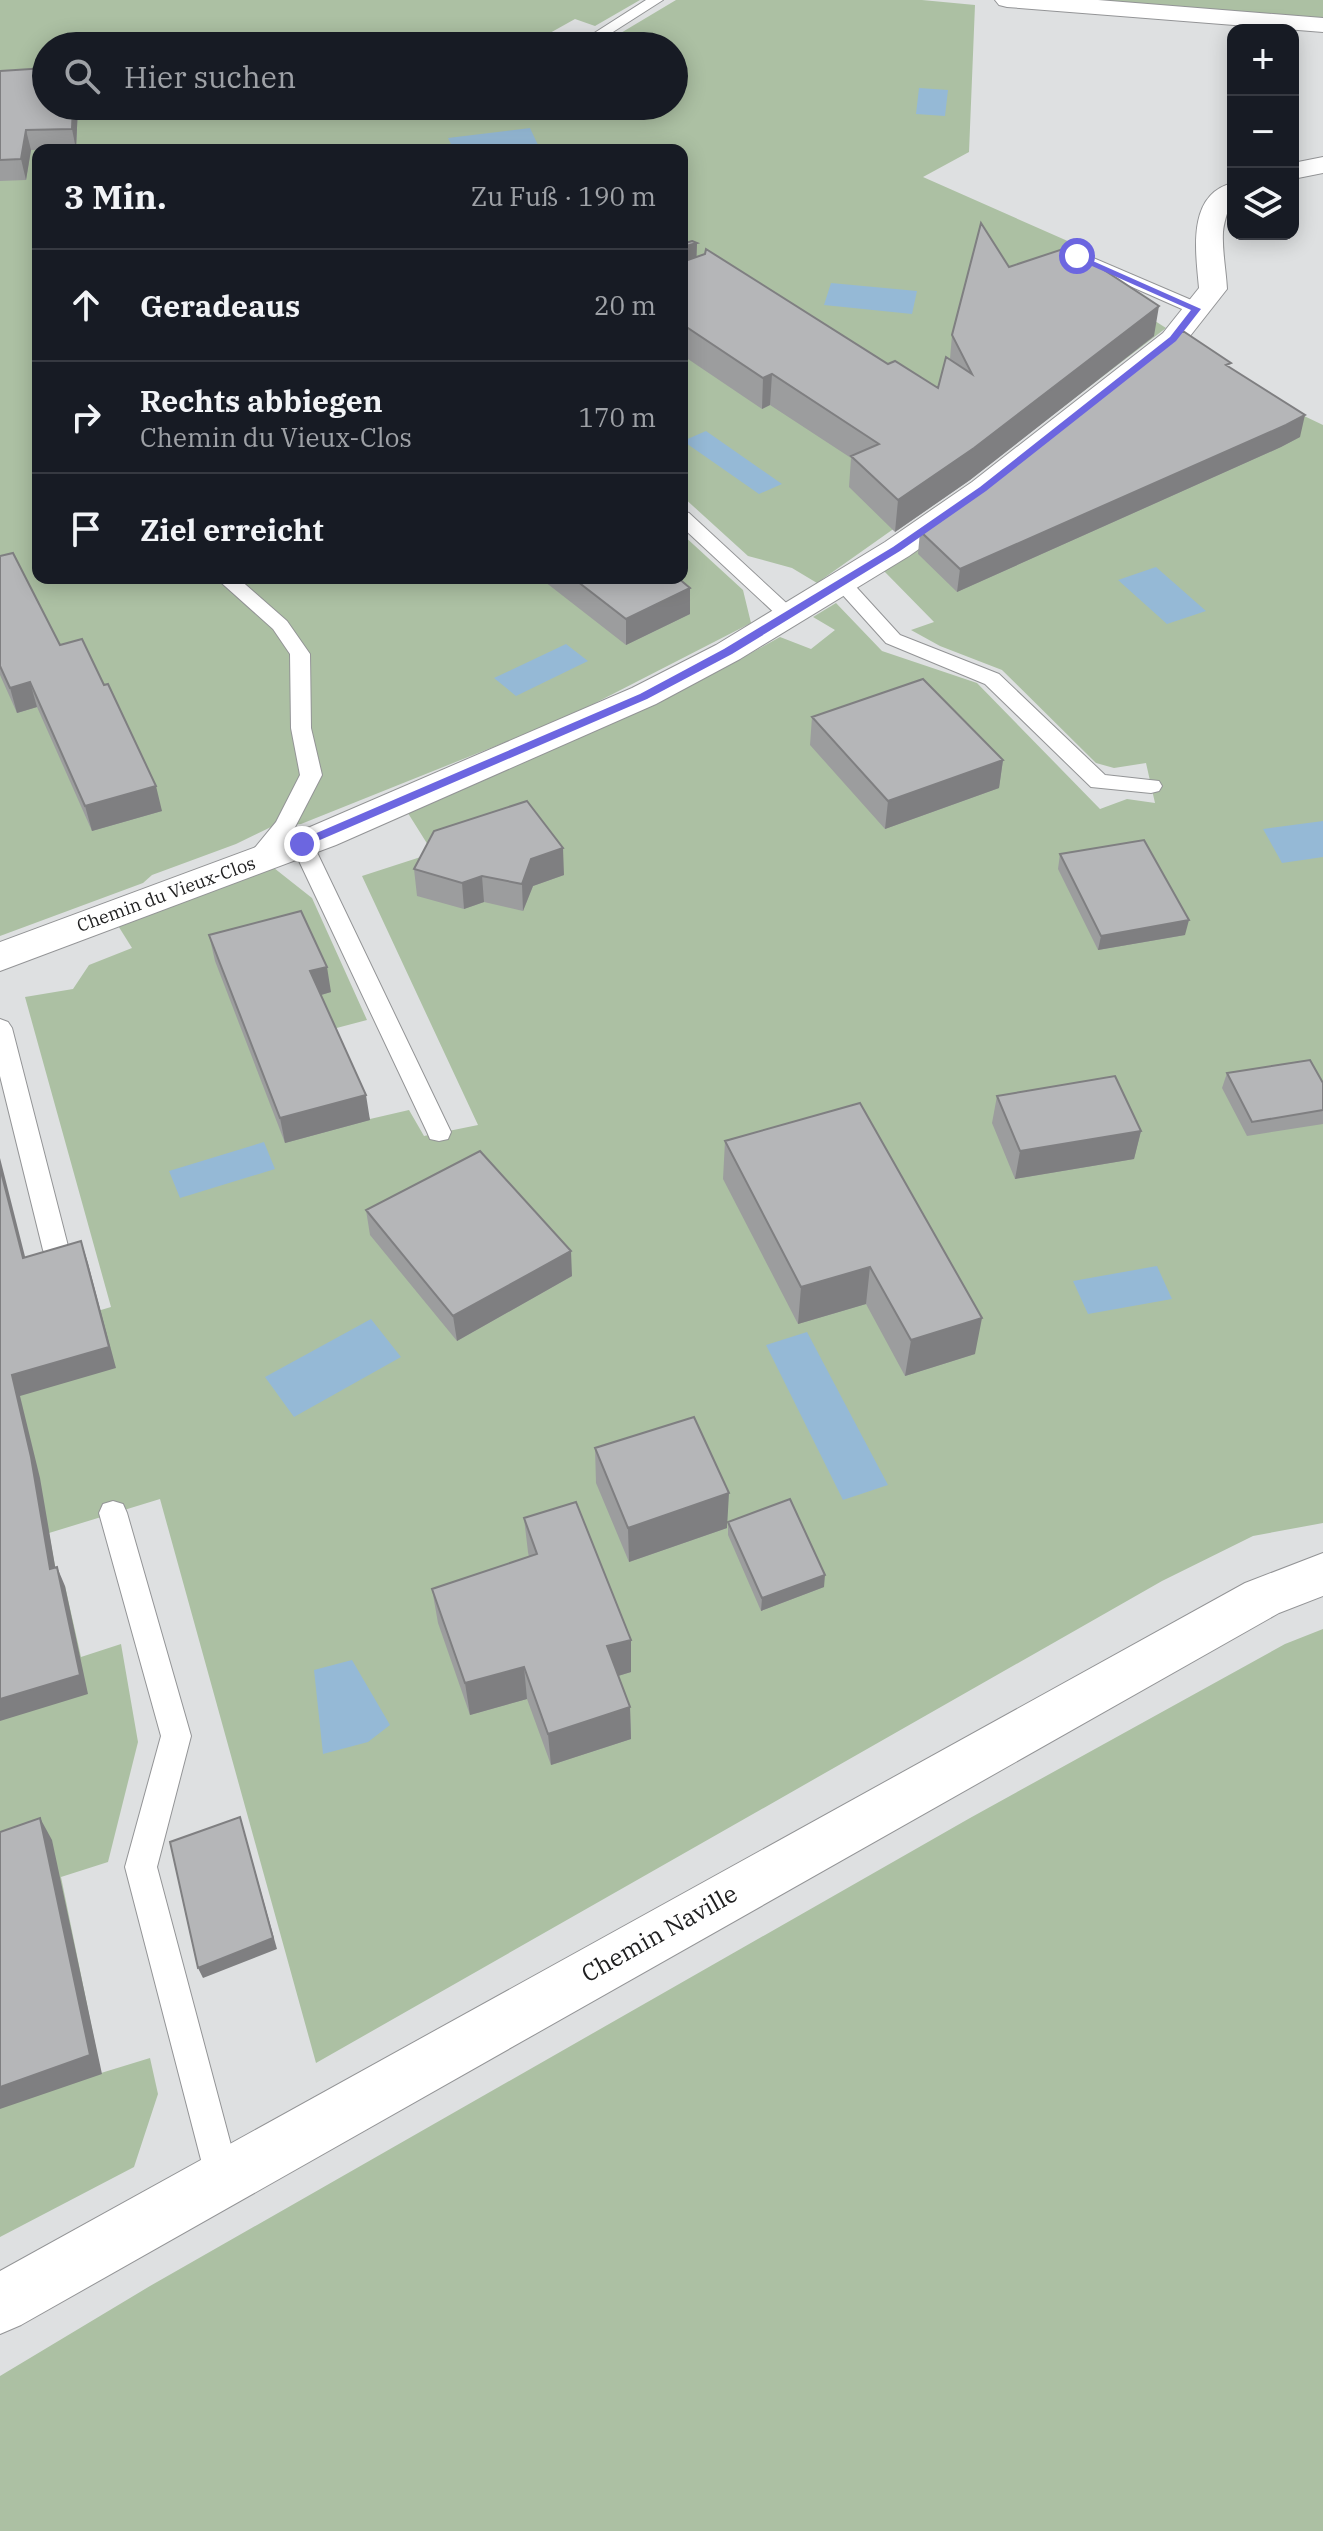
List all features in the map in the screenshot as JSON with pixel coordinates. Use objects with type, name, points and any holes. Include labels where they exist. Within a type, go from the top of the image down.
[{"type":"street","points":[[1007,0],[1323,25]]},
{"type":"street","points":[[1299,170],[1323,165]]},
{"type":"street","name":"Chemin du Vieux-Clos","points":[[0,957],[302,844],[644,696],[897,549],[983,489],[1173,339],[1213,289],[1209,220],[1219,202],[1227,196]]},
{"type":"street","name":"Chemin Naville","points":[[0,2304],[1234,1613],[1274,1592],[1323,1574]]},
{"type":"lane","points":[[604,32],[656,0]]},
{"type":"lane","points":[[1077,256],[1197,309]]},
{"type":"lane","points":[[688,523],[788,615]]},
{"type":"lane","points":[[841,582],[893,639],[992,679],[1119,802]]},
{"type":"lane","points":[[233,584],[280,625],[300,654],[301,728],[311,775],[285,826],[255,861]]},
{"type":"lane","points":[[1099,782],[1151,786]]},
{"type":"lane","points":[[302,844],[439,1132]]},
{"type":"lane","points":[[0,1028],[56,1250]]},
{"type":"lane","points":[[113,1513],[176,1736],[141,1867],[223,2179]]},
{"type":"green space","points":[[0,0],[640,0],[595,26],[575,19],[552,32],[32,32],[32,120],[688,120],[688,32],[622,32],[676,0],[922,0],[975,5],[969,152],[923,177],[1079,246],[1064,256],[1066,264],[1166,328],[1025,436],[817,583],[792,568],[748,556],[688,501],[688,144],[32,144],[32,584],[688,584],[688,540],[743,590],[751,623],[568,717],[301,824],[271,827],[236,844],[152,875],[143,883],[0,936]]},
{"type":"green space","points":[[1088,0],[1323,0],[1323,18]]},
{"type":"green space","points":[[1243,387],[1323,425],[1323,1523],[1253,1536],[1162,1581],[316,2063],[160,1499],[49,1533],[59,1588],[65,1586],[81,1657],[121,1644],[138,1742],[108,1862],[61,1877],[101,2073],[150,2058],[158,2094],[134,2167],[0,2237],[0,1227],[40,1328],[111,1307],[25,997],[73,989],[89,965],[132,948],[117,924],[274,868],[312,898],[367,1020],[329,1030],[370,1119],[409,1110],[424,1136],[478,1125],[362,876],[433,853],[406,810],[642,708],[780,637],[811,649],[835,630],[813,617],[836,603],[882,651],[977,683],[1100,809],[1127,799],[1155,803],[1146,763],[1114,768],[1096,763],[1002,670],[940,646],[911,630],[934,622],[884,571],[995,494]]},
{"type":"green space","points":[[1323,1629],[1323,2531],[0,2531],[0,2376],[150,2286],[970,1818],[1285,1644]]},
{"type":"water","points":[[919,88],[948,90],[945,116],[916,114]]},
{"type":"water","points":[[530,128],[538,144],[451,144],[448,138]]},
{"type":"water","points":[[831,283],[917,291],[912,314],[824,305]]},
{"type":"water","points":[[706,431],[782,484],[759,494],[688,444],[688,439]]},
{"type":"water","points":[[1156,567],[1206,611],[1167,624],[1118,580]]},
{"type":"water","points":[[566,644],[588,661],[516,696],[494,678]]},
{"type":"water","points":[[1323,821],[1323,857],[1282,863],[1263,829]]},
{"type":"water","points":[[264,1142],[275,1169],[180,1198],[169,1171]]},
{"type":"water","points":[[1157,1266],[1172,1299],[1088,1314],[1073,1281]]},
{"type":"water","points":[[371,1319],[401,1357],[294,1417],[265,1377]]},
{"type":"water","points":[[807,1332],[888,1485],[843,1500],[766,1345]]},
{"type":"water","points":[[352,1660],[390,1725],[368,1742],[323,1754],[314,1670]]},
{"type":"building","points":[[32,69],[32,120],[72,120],[72,129],[26,130],[21,159],[0,160],[0,71]]},
{"type":"building","points":[[981,223],[1009,267],[1069,247],[1159,306],[974,448],[898,500],[851,456],[879,444],[772,374],[763,378],[688,328],[688,260],[705,254],[706,249],[888,364],[895,361],[938,388],[946,357],[972,374],[952,335]]},
{"type":"building","points":[[1183,331],[1231,363],[1226,365],[1305,415],[960,569],[920,531],[999,476]]},
{"type":"building","points":[[13,553],[60,645],[82,639],[104,685],[108,684],[156,786],[85,806],[30,682],[10,688],[0,666],[0,556]]},
{"type":"building","points":[[581,584],[685,584],[690,588],[626,619]]},
{"type":"building","points":[[923,679],[1003,760],[888,801],[812,717]]},
{"type":"building","points":[[527,801],[563,848],[531,859],[522,884],[482,876],[462,883],[414,869],[434,831]]},
{"type":"building","points":[[1144,840],[1189,920],[1101,936],[1060,854]]},
{"type":"building","points":[[301,911],[327,967],[310,971],[366,1095],[280,1118],[209,935]]},
{"type":"building","points":[[1310,1060],[1323,1083],[1323,1110],[1252,1122],[1227,1073]]},
{"type":"building","points":[[1115,1076],[1141,1131],[1020,1151],[997,1096]]},
{"type":"building","points":[[860,1103],[982,1318],[911,1340],[870,1267],[801,1287],[725,1141]]},
{"type":"building","points":[[480,1151],[571,1251],[453,1316],[366,1210]]},
{"type":"building","points":[[0,1168],[23,1258],[81,1241],[109,1347],[12,1375],[31,1457],[50,1569],[57,1567],[80,1675],[0,1699]]},
{"type":"building","points":[[694,1417],[729,1493],[628,1528],[595,1448]]},
{"type":"building","points":[[790,1499],[825,1575],[762,1598],[728,1522]]},
{"type":"building","points":[[576,1502],[631,1640],[607,1646],[630,1707],[548,1734],[524,1667],[465,1683],[432,1589],[537,1554],[524,1518]]},
{"type":"building","points":[[240,1817],[273,1938],[198,1968],[170,1842]]},
{"type":"building","points":[[40,1818],[90,2055],[0,2087],[0,1832]]},
{"type":"route","points":[[302,844],[644,696],[728,652],[897,549],[983,489],[1036,444],[1173,339],[1197,309],[1077,256]]}]
